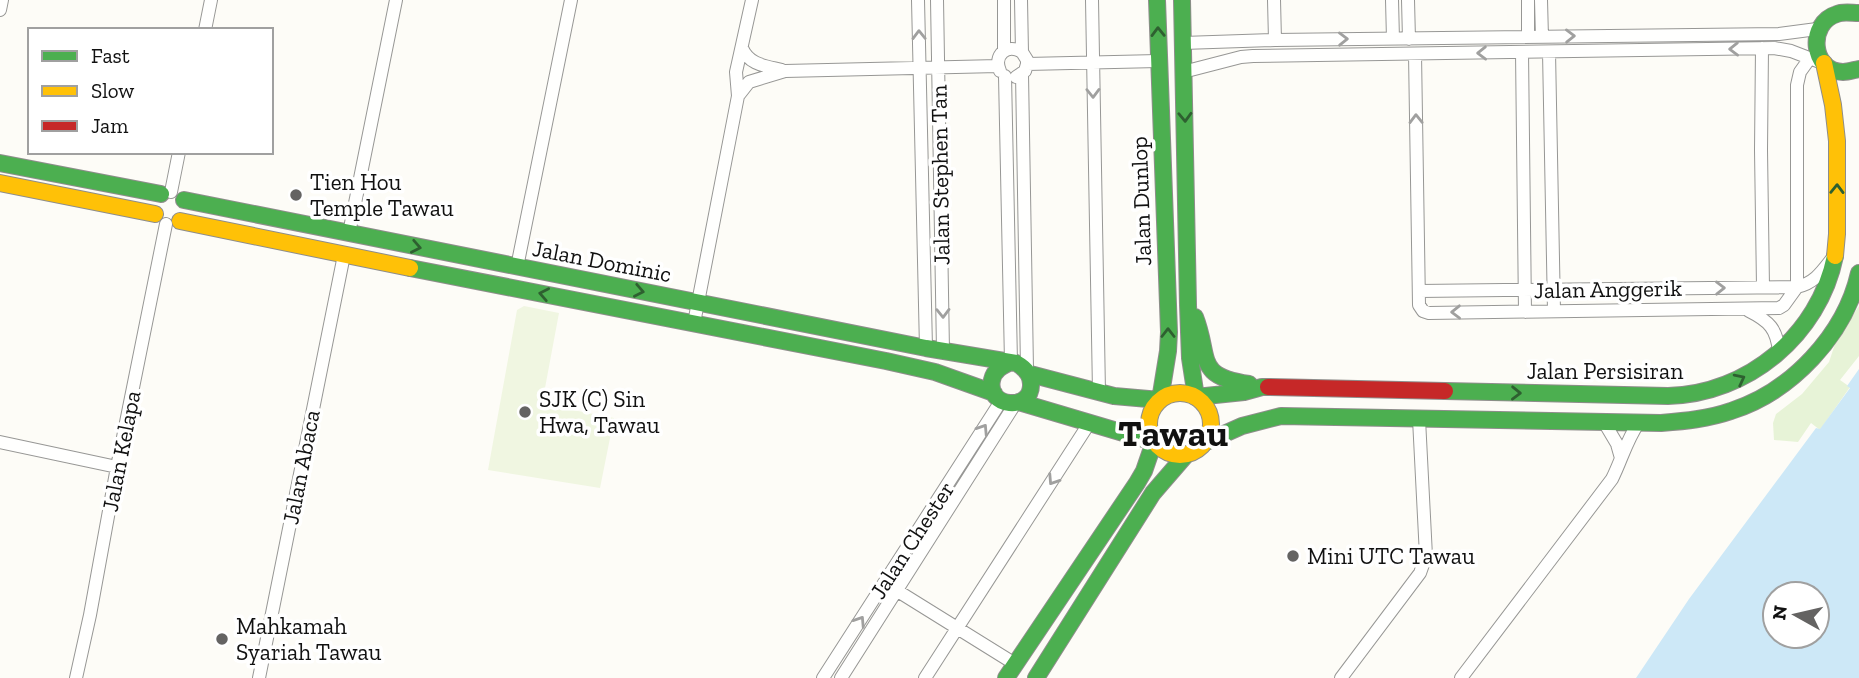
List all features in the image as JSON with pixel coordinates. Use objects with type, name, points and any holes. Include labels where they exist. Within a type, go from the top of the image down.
[{"type":"street","points":[[0,10],[2,0]]},
{"type":"street","points":[[205,28],[211,0]]},
{"type":"street","points":[[344,255],[336,249],[335,242],[342,234],[349,233],[397,0]]},
{"type":"street","points":[[517,267],[571,0]]},
{"type":"street","points":[[694,323],[737,96],[736,72],[752,0]]},
{"type":"street","name":"Jalan Stephen Tan","points":[[918,0],[926,348]]},
{"type":"street","name":"Jalan Stephen Tan","points":[[937,0],[943,351]]},
{"type":"street","points":[[1004,0],[1004,50],[999,57],[1011,362]]},
{"type":"street","points":[[1021,0],[1022,52],[1025,55],[1028,371],[1032,387],[1030,394],[1008,400],[991,380],[998,368],[1011,362],[1022,365],[1028,371],[1098,393],[1131,399],[1160,400]]},
{"type":"street","points":[[1092,0],[1098,393]]},
{"type":"street","name":"Jalan Dunlop","points":[[1157,0],[1169,332],[1160,400]]},
{"type":"street","name":"Jalan Dunlop","points":[[1182,0],[1188,305],[1190,358],[1196,397]]},
{"type":"street","points":[[1274,0],[1275,40]]},
{"type":"street","points":[[1392,0],[1393,39]]},
{"type":"street","points":[[1408,0],[1409,38]]},
{"type":"street","points":[[1528,0],[1528,37]]},
{"type":"street","points":[[1541,0],[1542,37]]},
{"type":"street","points":[[1160,104],[1169,77],[1170,52],[1175,45],[1183,43],[1779,34],[1817,29],[1832,7],[1859,13]]},
{"type":"street","name":"Jalan Persisiran","points":[[1196,397],[1262,387],[1686,395],[1733,383],[1756,370],[1797,336],[1810,318],[1831,276],[1836,252],[1837,140],[1833,106],[1817,61],[1817,29]]},
{"type":"street","points":[[1253,56],[1254,41]]},
{"type":"street","points":[[742,48],[745,56],[755,63],[785,71]]},
{"type":"street","points":[[1004,50],[1013,48],[1022,52]]},
{"type":"street","points":[[1762,48],[1760,150],[1763,287]]},
{"type":"street","points":[[1183,72],[1253,56],[1762,48],[1782,49],[1842,72],[1859,69]]},
{"type":"street","points":[[1522,52],[1525,312]]},
{"type":"street","points":[[1549,52],[1554,311]]},
{"type":"street","points":[[1415,54],[1419,291]]},
{"type":"street","points":[[737,96],[749,82],[785,71],[938,67],[1001,71],[1014,78],[1024,69],[1158,61]]},
{"type":"street","points":[[1797,287],[1797,85],[1800,72],[1817,61]]},
{"type":"street","points":[[172,195],[179,154]]},
{"type":"street","name":"Jalan Dominic","points":[[0,163],[172,195],[697,303],[1011,362]]},
{"type":"street","name":"Jalan Dominic","points":[[0,183],[167,220],[935,372],[1008,400],[1154,442]]},
{"type":"street","points":[[172,195],[186,204],[186,213],[167,220],[154,203],[172,195]]},
{"type":"street","name":"Jalan Kelapa","points":[[76,678],[167,220]]},
{"type":"street","name":"Jalan Anggerik","points":[[1797,287],[1779,308],[1747,310],[1426,312],[1419,305],[1419,291],[1797,287],[1817,277],[1836,252]]},
{"type":"street","name":"Jalan Abaca","points":[[259,678],[344,255]]},
{"type":"street","points":[[1206,442],[1244,424],[1281,416],[1604,422],[1685,422],[1714,417],[1757,401],[1784,384],[1815,354],[1846,310],[1859,273]]},
{"type":"street","points":[[1188,305],[1199,325],[1205,359],[1211,370],[1226,380],[1262,387]]},
{"type":"street","points":[[1747,310],[1768,322],[1778,341],[1779,352]]},
{"type":"street","points":[[935,372],[961,354]]},
{"type":"street","points":[[1341,678],[1424,565],[1426,556],[1419,419],[1425,403],[1447,391]]},
{"type":"street","points":[[1036,678],[1153,493],[1185,456],[1200,449],[1206,442],[1210,433],[1209,412],[1196,397],[1177,393],[1168,395],[1153,407],[1148,425],[1154,442],[1160,449],[1176,456],[1185,456]]},
{"type":"street","name":"Jalan Chester","points":[[841,678],[1008,400]]},
{"type":"street","name":"Jalan Chester","points":[[823,678],[1008,400]]},
{"type":"street","points":[[925,678],[1090,422]]},
{"type":"street","points":[[1604,422],[1617,444],[1621,458]]},
{"type":"street","points":[[1461,678],[1612,478],[1639,422]]},
{"type":"street","points":[[0,442],[117,467]]},
{"type":"street","points":[[896,590],[957,628],[1010,671],[1137,483],[1154,442]]},
{"type":"green space","points":[[524,306],[559,313],[542,404],[614,418],[600,488],[488,470],[517,310]]},
{"type":"green space","points":[[1859,306],[1859,356],[1840,380],[1850,387],[1820,430],[1811,423],[1798,442],[1774,440],[1773,423],[1776,414],[1802,394],[1829,362],[1837,338]]},
{"type":"water","points":[[1859,369],[1859,678],[1636,678],[1689,599],[1816,428],[1820,429],[1850,388],[1847,386]]},
{"type":"traffic: fast","points":[[1030,374],[1114,396],[1160,400],[1169,332],[1157,0]]},
{"type":"traffic: fast","points":[[1182,0],[1188,305],[1190,358],[1196,397],[1268,387]]},
{"type":"traffic: fast","points":[[1859,13],[1842,13],[1827,19],[1817,36],[1819,56],[1824,64],[1832,70],[1843,72],[1859,69]]},
{"type":"traffic: fast","points":[[0,163],[161,194]]},
{"type":"traffic: fast","points":[[184,200],[926,348],[1016,363],[1027,372],[1031,384],[1024,399],[1010,403],[996,396],[992,389],[992,380],[997,371],[1005,365],[1008,364],[1011,362]]},
{"type":"traffic: fast","points":[[1445,391],[1668,396],[1697,393],[1726,384],[1752,372],[1775,355],[1796,334],[1827,285],[1835,256]]},
{"type":"traffic: fast","points":[[410,268],[886,361],[935,372],[994,393]]},
{"type":"traffic: fast","points":[[1206,442],[1242,426],[1281,416],[1661,423],[1714,416],[1753,402],[1774,390],[1812,358],[1842,318],[1859,273]]},
{"type":"traffic: fast","points":[[1195,317],[1207,363],[1212,370],[1232,381],[1249,384]]},
{"type":"traffic: fast","points":[[1006,678],[1137,483],[1154,442],[1019,402]]},
{"type":"traffic: fast","points":[[1036,678],[1153,493],[1185,456]]},
{"type":"traffic: slow","points":[[1824,63],[1837,141],[1835,256]]},
{"type":"traffic: slow","points":[[0,183],[155,214]]},
{"type":"traffic: slow","points":[[180,221],[410,268]]},
{"type":"traffic: slow","points":[[1174,393],[1186,393],[1202,402],[1209,412],[1211,424],[1209,436],[1202,446],[1186,455],[1174,455],[1163,450],[1154,441],[1149,430],[1149,418],[1154,407],[1163,398],[1174,393]]},
{"type":"traffic: jam","points":[[1268,387],[1445,391]]},
{"type":"place","name":"Tien Hou Temple Tawau","points":[[296,195]]},
{"type":"place","name":"SJK (C) Sin Hwa, Tawau","points":[[525,412]]},
{"type":"place","name":"Mini UTC Tawau","points":[[1293,556]]},
{"type":"place","name":"Mahkamah Syariah Tawau","points":[[222,639]]},
{"type":"district","name":"Tawau","points":[[1173,433]]}]
